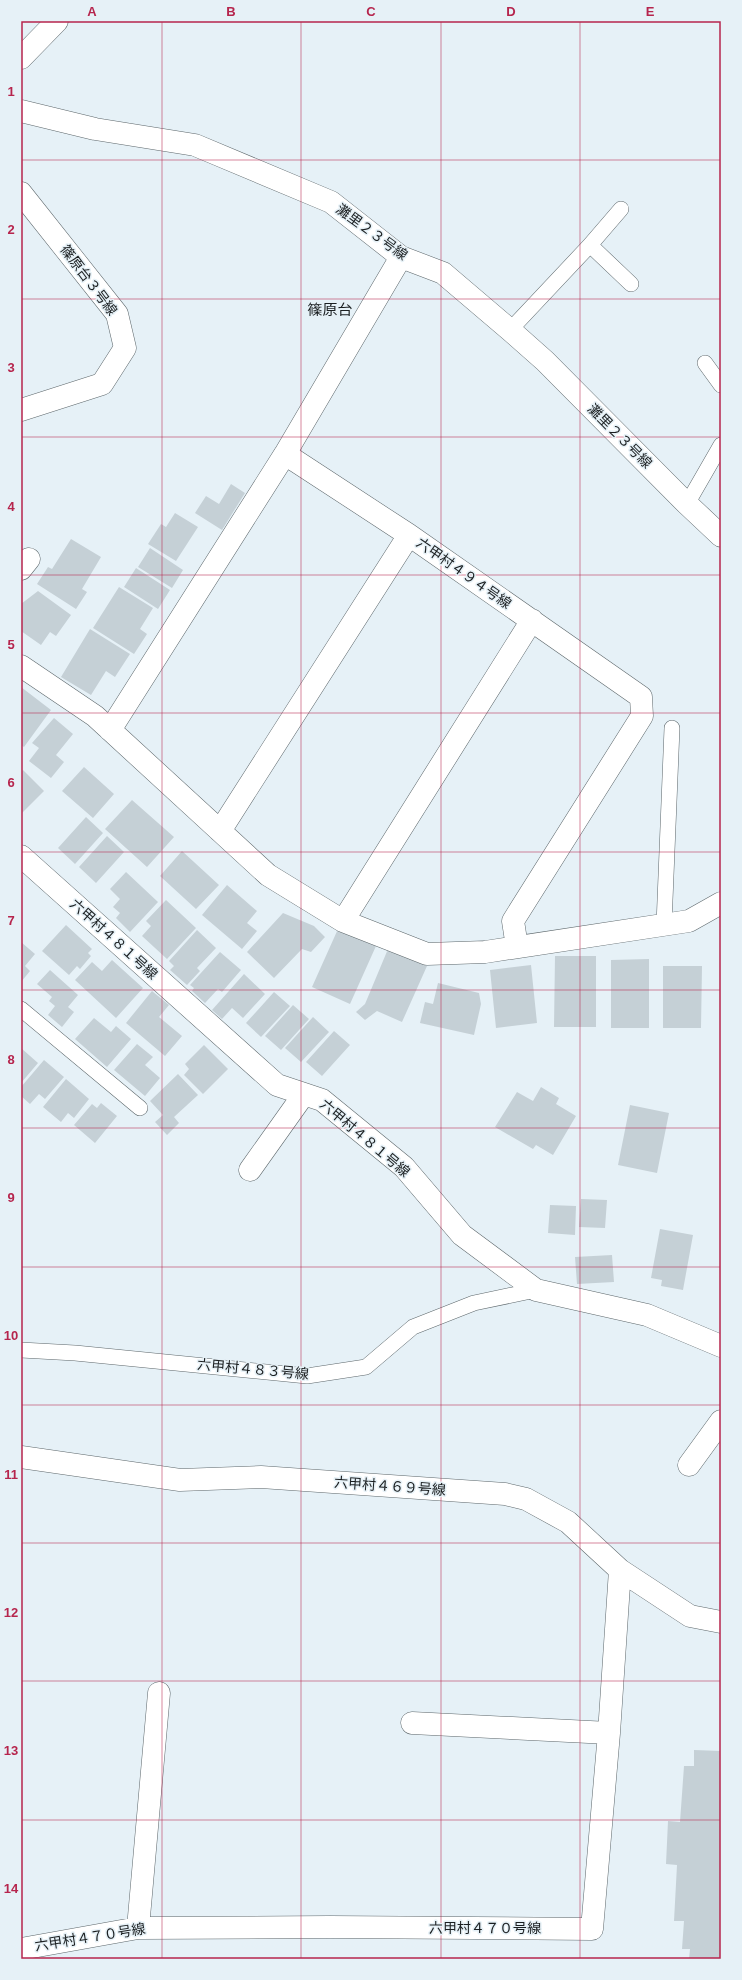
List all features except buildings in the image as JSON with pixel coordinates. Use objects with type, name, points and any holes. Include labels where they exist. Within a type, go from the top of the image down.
[{"type":"street","points":[[21,58],[57,21]]},
{"type":"street","name":"灘里２３号線","points":[[24,111],[95,129],[195,145],[331,202],[401,257],[443,273],[510,330],[545,360],[687,504],[721,536]]},
{"type":"street","name":"篠原台３号線","points":[[21,193],[117,314],[125,348],[102,384],[21,410]]},
{"type":"street","points":[[110,730],[285,454],[401,257]]},
{"type":"street","name":"六甲村４９４号線","points":[[285,454],[409,535],[641,697],[642,716],[513,921],[517,947]]},
{"type":"street","points":[[220,831],[409,535]]},
{"type":"street","points":[[343,921],[532,620]]},
{"type":"street","points":[[21,666],[95,716],[268,875],[343,921],[427,954],[485,952],[688,922],[721,903]]},
{"type":"street","name":"六甲村４８１号線","points":[[21,856],[277,1085],[322,1100],[404,1167],[462,1235],[536,1290],[647,1315],[721,1346]]},
{"type":"street","points":[[250,1170],[304,1094]]},
{"type":"street","points":[[689,1465],[721,1421]]},
{"type":"street","name":"六甲村４６９号線","points":[[21,1457],[180,1480],[261,1477],[505,1494],[526,1499],[568,1522],[620,1570],[690,1616],[721,1622]]},
{"type":"street","name":"六甲村４７０号線","points":[[21,1949],[138,1928],[338,1927],[592,1929],[609,1733],[620,1570]]},
{"type":"street","points":[[138,1928],[159,1694]]},
{"type":"street","points":[[412,1723],[609,1733]]},
{"type":"lane","points":[[510,330],[590,245],[620,209]]},
{"type":"lane","points":[[590,245],[631,284]]},
{"type":"lane","points":[[705,363],[721,385]]},
{"type":"lane","points":[[687,504],[721,445]]},
{"type":"lane","points":[[664,925],[672,728]]},
{"type":"lane","points":[[21,1008],[140,1108]]},
{"type":"lane","name":"六甲村４８３号線","points":[[21,1350],[83,1353],[307,1376],[366,1367],[413,1328],[474,1303],[536,1290]]},
{"type":"district","name":"篠原台","points":[[330,309]]}]
